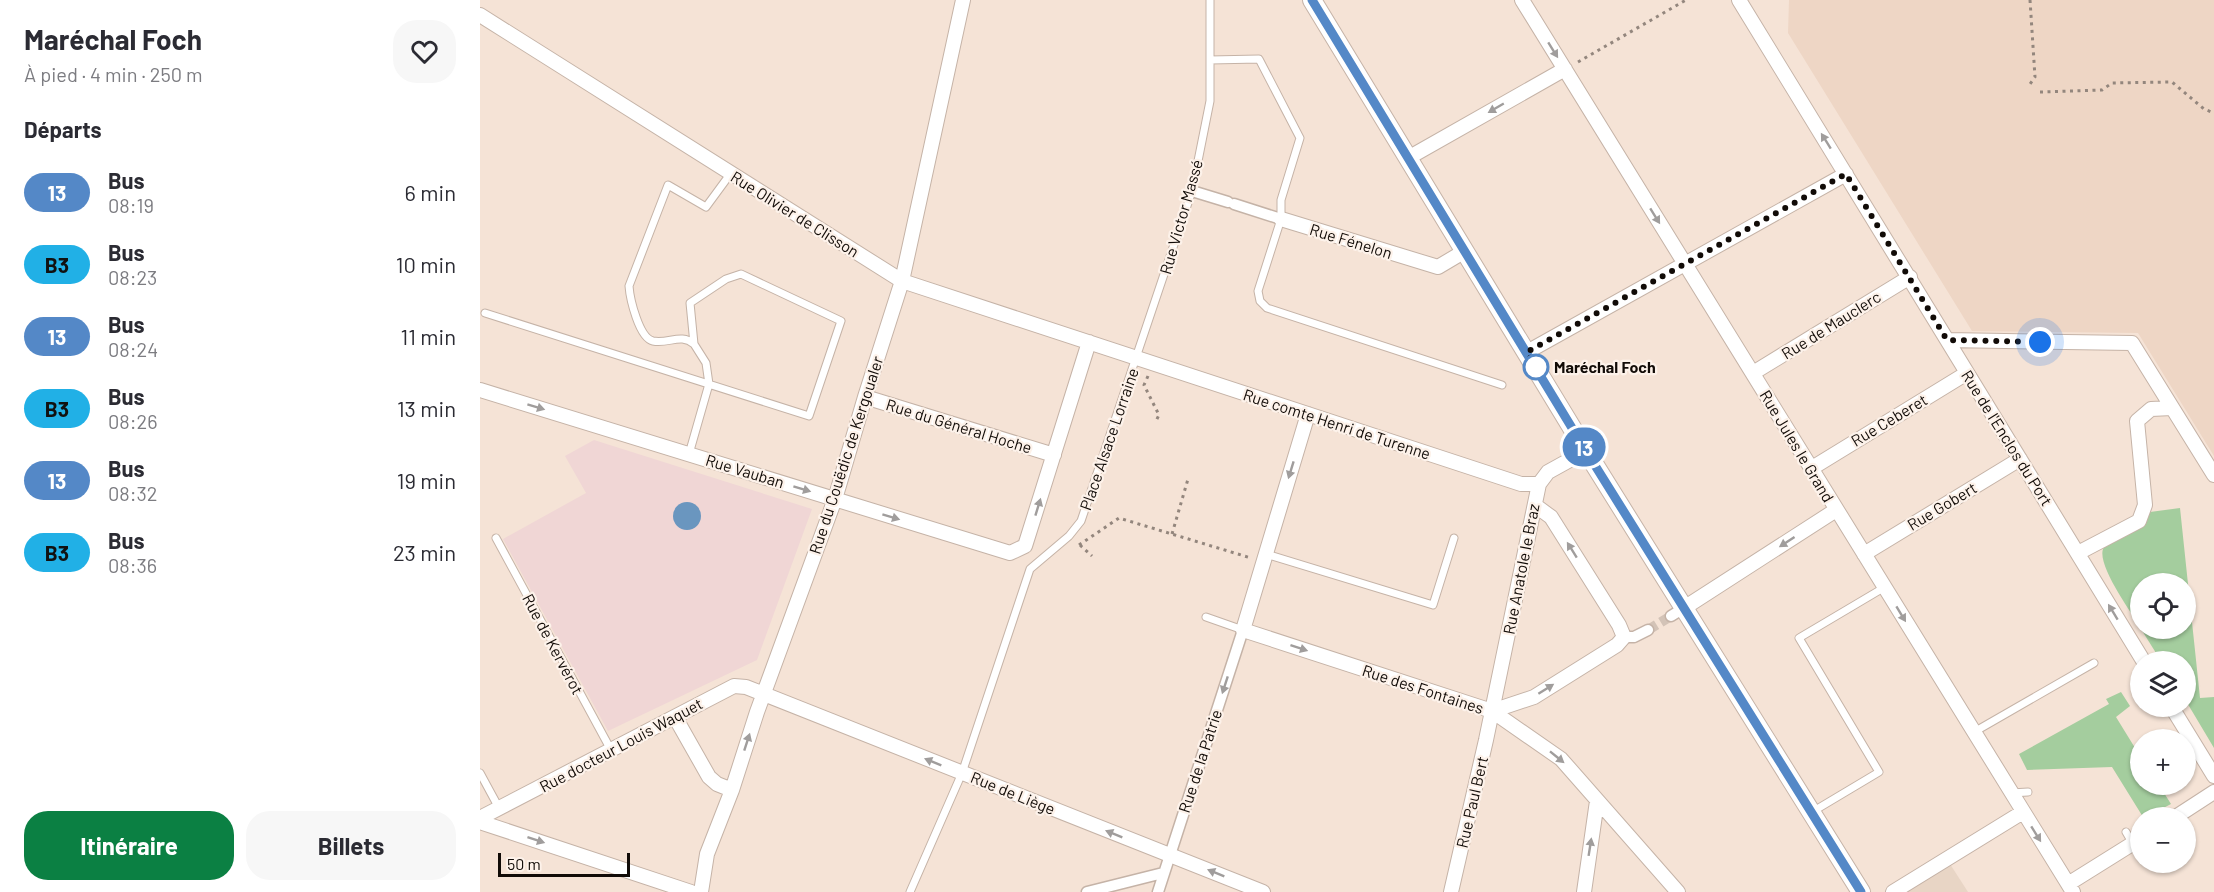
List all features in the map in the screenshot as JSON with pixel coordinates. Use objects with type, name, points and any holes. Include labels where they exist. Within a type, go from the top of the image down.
[{"type":"street","points":[[1312,0],[1527,352],[1678,612],[1811,812],[1861,892]]},
{"type":"street","name":"Rue Jules le Grand","points":[[1522,0],[2070,888]]},
{"type":"street","name":"Rue de l'Enclos du Port","points":[[1739,0],[2137,651]]},
{"type":"street","name":"Rue du Couëdic de Kergoualer","points":[[701,892],[707,854],[732,790],[835,499],[902,281],[960,3]]},
{"type":"street","name":"Rue Olivier de Clisson","points":[[480,15],[902,281],[1136,358]]},
{"type":"street","points":[[1408,158],[1565,69]]},
{"type":"street","points":[[1527,352],[1846,174]]},
{"type":"street","name":"Rue Fénelon","points":[[1192,191],[1438,267],[1465,251]]},
{"type":"street","name":"Rue de Mauclerc","points":[[1753,374],[1910,277]]},
{"type":"street","points":[[1947,340],[2132,343],[2214,475]]},
{"type":"street","points":[[1054,455],[1089,342]]},
{"type":"street","name":"Rue comte Henri de Turenne","points":[[1136,358],[1521,484],[1539,484]]},
{"type":"street","name":"Rue Ceberet","points":[[1812,468],[1967,373]]},
{"type":"street","name":"Rue Vauban","points":[[480,390],[1010,553],[1025,546],[1054,455]]},
{"type":"street","name":"Rue du Général Hoche","points":[[865,398],[1054,455]]},
{"type":"street","points":[[2078,553],[2139,521],[2145,505],[2137,421],[2151,408],[2172,408]]},
{"type":"street","points":[[1243,630],[1308,414]]},
{"type":"street","name":"Rue Anatole le Braz","points":[[1492,711],[1539,484],[1548,472],[1586,451]]},
{"type":"street","name":"Rue Gobert","points":[[1864,554],[2020,459]]},
{"type":"street","points":[[1536,506],[1551,518],[1619,625],[1623,637]]},
{"type":"street","points":[[1678,612],[1836,510]]},
{"type":"street","name":"Rue des Fontaines","points":[[1243,630],[1492,711],[1561,759],[1678,892]]},
{"type":"street","name":"Rue de la Patrie","points":[[1158,892],[1243,630]]},
{"type":"street","points":[[1623,637],[1634,637],[1648,630]]},
{"type":"street","points":[[1492,711],[1534,697],[1617,645],[1623,637]]},
{"type":"street","name":"Rue docteur Louis Waquet","points":[[480,820],[734,686],[746,687],[764,695]]},
{"type":"street","name":"Rue de Liège","points":[[764,695],[1263,892]]},
{"type":"street","name":"Rue Paul Bert","points":[[1451,892],[1492,711]]},
{"type":"street","points":[[675,717],[710,777],[717,784],[732,790]]},
{"type":"street","points":[[2178,717],[2214,777]]},
{"type":"street","points":[[2191,807],[2214,792]]},
{"type":"street","points":[[1584,892],[1597,801]]},
{"type":"street","points":[[1893,892],[2023,812]]},
{"type":"street","points":[[480,820],[691,892]]},
{"type":"street","points":[[2070,888],[2130,840]]},
{"type":"street","points":[[1087,892],[1163,873]]},
{"type":"lane","name":"Rue Victor Massé","points":[[1136,358],[1192,191],[1210,101],[1210,0]]},
{"type":"lane","points":[[1210,60],[1258,59],[1300,138],[1281,200],[1281,219],[1258,291],[1260,301],[1267,308],[1502,385]]},
{"type":"lane","points":[[689,454],[709,384],[706,363],[688,339],[657,341],[647,338],[632,304],[629,286],[668,186],[706,207],[731,173]]},
{"type":"lane","points":[[485,313],[809,416],[841,321],[741,274],[726,279],[690,303],[694,344]]},
{"type":"lane","name":"Place Alsace Lorraine","points":[[962,773],[1030,569],[1069,536],[1081,521],[1136,358]]},
{"type":"lane","name":"Rue de Kervérot","points":[[496,538],[611,750]]},
{"type":"lane","points":[[1265,558],[1433,605],[1454,538]]},
{"type":"lane","points":[[1811,812],[1879,772],[1799,638],[1885,587]]},
{"type":"lane","points":[[1206,617],[1243,630]]},
{"type":"lane","points":[[1974,732],[2094,663]]},
{"type":"lane","points":[[480,773],[499,808]]},
{"type":"lane","points":[[910,892],[962,773]]},
{"type":"lane","points":[[2011,793],[2028,792]]},
{"type":"path","points":[[1565,69],[1686,0]]},
{"type":"path","points":[[2030,0],[2035,71],[2035,78],[2030,84]]},
{"type":"path","points":[[2040,92],[2102,90],[2112,83],[2172,82],[2204,109],[2214,113]]},
{"type":"path","points":[[1153,363],[1144,386],[1159,415],[1155,423]]},
{"type":"path","points":[[1172,534],[1188,479]]},
{"type":"path","points":[[1079,545],[1119,518],[1265,558]]},
{"type":"path","points":[[1069,536],[1092,556]]},
{"type":"shaded area","points":[[1789,0],[2214,0],[2214,456],[2138,333],[1972,331],[1788,33]]},
{"type":"shaded area","points":[[594,440],[812,509],[757,660],[608,731],[503,539],[586,493],[565,456]]},
{"type":"shaded area","points":[[1950,864],[1968,892],[1902,892]]},
{"type":"green space","points":[[2180,508],[2187,573],[2130,573],[2130,611],[2109,575],[2102,554],[2107,544],[2146,523],[2150,512]]},
{"type":"green space","points":[[2147,639],[2194,639],[2195,651],[2155,651]]},
{"type":"green space","points":[[2196,660],[2200,698],[2214,697],[2214,748],[2196,717]]},
{"type":"green space","points":[[2121,692],[2130,706],[2116,717],[2130,740],[2130,795],[2165,795],[2171,804],[2165,807],[2137,807],[2112,767],[2027,770],[2019,754],[2109,704],[2106,699]]},
{"type":"water","points":[[687,502],[697,506],[701,516],[697,526],[687,530],[677,526],[673,516],[677,506]]},
{"type":"tunnel","points":[[1648,630],[1671,616]]},
{"type":"bus line","name":"13","points":[[1312,0],[1586,451],[1861,892]]},
{"type":"place","name":"Maréchal Foch","points":[[1536,367]]},
{"type":"route","points":[[1536,367],[1527,352],[1846,174],[1947,340],[2040,342]]}]
